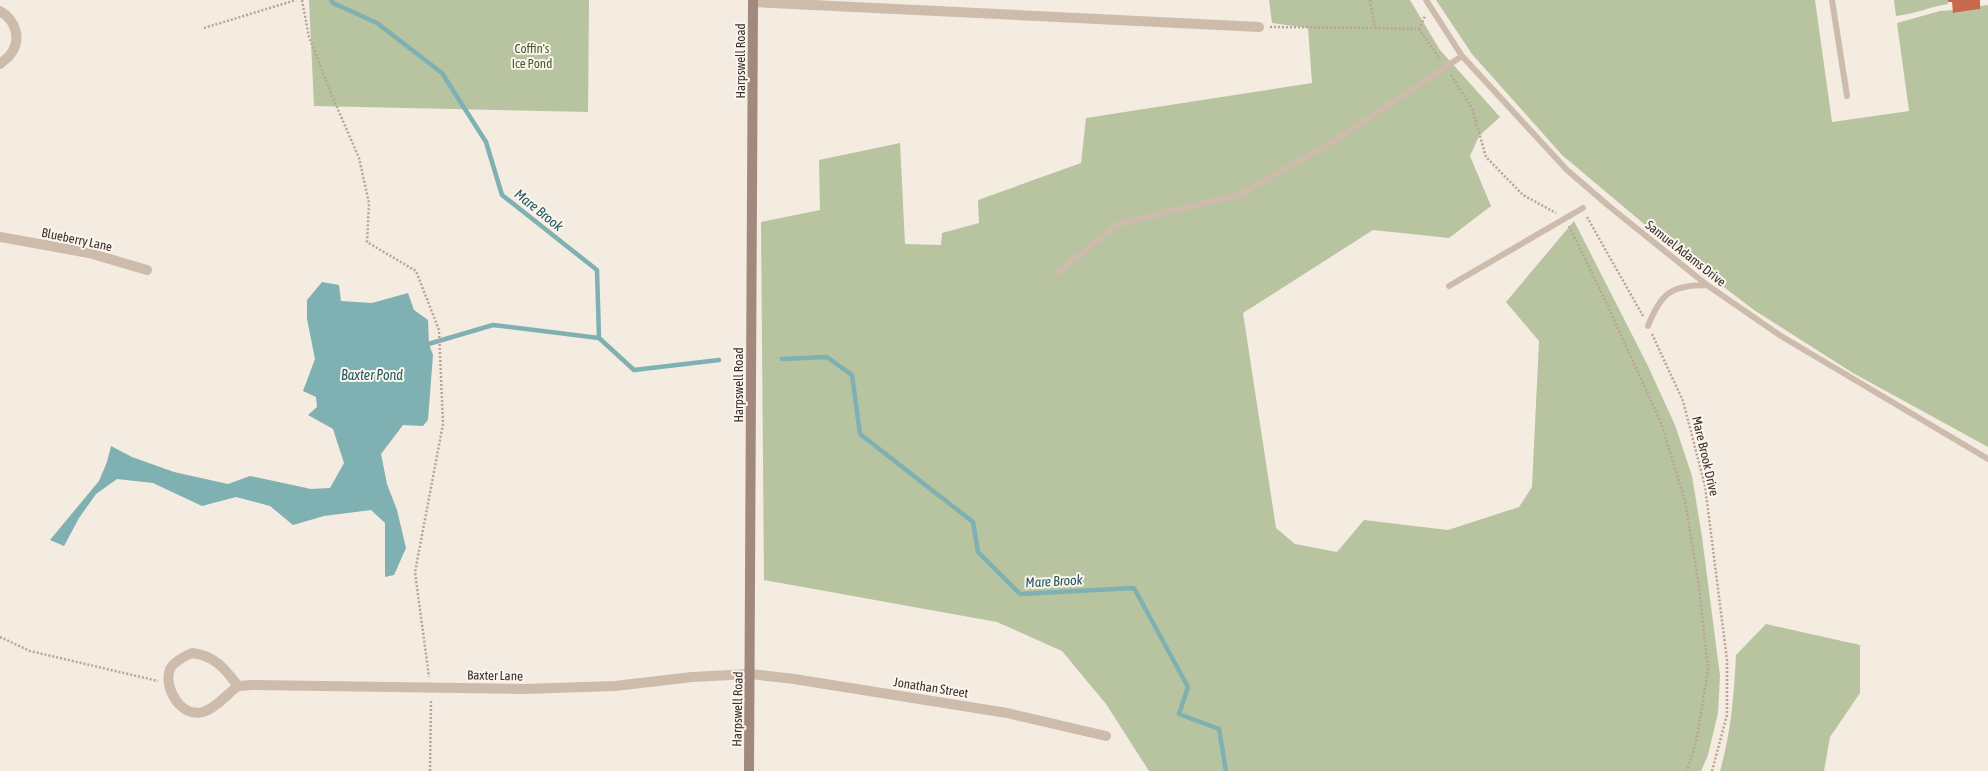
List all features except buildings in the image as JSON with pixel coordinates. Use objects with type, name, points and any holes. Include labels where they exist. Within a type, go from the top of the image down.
[{"type":"main road","name":"Harpswell Road","points":[[749,771],[753,1]]},
{"type":"street","points":[[753,1],[1259,27]]},
{"type":"street","points":[[0,10],[7,14],[15,25],[17,40],[10,55],[0,64]]},
{"type":"street","name":"Blueberry Lane","points":[[0,237],[89,253],[147,270]]},
{"type":"street","points":[[192,653],[204,654],[215,661],[226,670],[238,686],[215,705],[203,712],[190,712],[172,696],[168,683],[170,668],[181,658],[192,653]]},
{"type":"street","name":"Baxter Lane","points":[[238,686],[524,689],[615,686],[692,677],[750,674]]},
{"type":"street","name":"Jonathan Street","points":[[750,674],[794,678],[1000,711],[1106,736]]},
{"type":"lane","name":"Samuel Adams Drive","points":[[1426,0],[1462,56],[1567,170],[1707,285],[1782,336],[1988,459]]},
{"type":"lane","points":[[1832,0],[1847,96]]},
{"type":"lane","points":[[1058,272],[1118,224],[1241,194],[1332,142],[1462,56]]},
{"type":"lane","points":[[1449,286],[1583,208]]},
{"type":"lane","points":[[1648,326],[1656,306],[1670,291],[1687,285],[1707,285]]},
{"type":"path","points":[[204,28],[296,0]]},
{"type":"path","points":[[302,0],[310,37],[332,98],[360,158],[370,203],[368,242],[416,271],[439,330],[442,424],[415,572],[431,687],[430,771]]},
{"type":"path","points":[[1370,0],[1375,28]]},
{"type":"path","points":[[1419,28],[1430,7]]},
{"type":"path","points":[[1259,27],[1419,28]]},
{"type":"path","points":[[1419,28],[1472,108],[1486,157],[1523,195],[1565,219],[1606,302],[1661,423],[1685,501],[1699,586],[1708,670],[1696,742],[1687,771]]},
{"type":"path","name":"Mare Brook Drive","points":[[1583,208],[1648,326],[1683,401],[1705,486],[1727,660],[1727,715],[1712,771]]},
{"type":"path","points":[[0,637],[30,651],[168,683]]},
{"type":"green space","name":"Coffin's Ice Pond","points":[[309,0],[589,0],[588,112],[314,106]]},
{"type":"green space","points":[[1269,0],[1410,0],[1440,50],[1500,117],[1479,136],[1470,156],[1491,206],[1449,238],[1373,230],[1243,313],[1276,528],[1295,544],[1337,552],[1364,520],[1448,530],[1519,507],[1532,487],[1539,341],[1506,302],[1574,221],[1647,364],[1675,425],[1692,476],[1702,537],[1720,676],[1718,713],[1708,755],[1701,771],[1149,771],[1106,704],[1062,651],[997,622],[764,580],[761,222],[820,210],[819,160],[900,143],[905,244],[941,245],[942,233],[979,223],[978,200],[1081,163],[1086,118],[1312,83],[1308,28],[1272,23]]},
{"type":"green space","points":[[1436,0],[1815,0],[1832,122],[1909,111],[1897,23],[1940,11],[1953,10],[1954,13],[1980,9],[1980,6],[1988,5],[1988,447],[1853,373],[1754,310],[1675,250],[1562,155],[1472,54]]},
{"type":"green space","points":[[1894,0],[1948,0],[1948,4],[1896,16]]},
{"type":"green space","points":[[1766,624],[1860,645],[1860,693],[1830,737],[1824,771],[1720,771],[1727,742],[1731,714],[1736,655]]},
{"type":"water","name":"Baxter Pond","points":[[322,282],[339,285],[341,301],[372,303],[408,293],[414,310],[428,320],[429,344],[433,355],[428,420],[423,426],[403,425],[381,454],[387,484],[397,510],[406,548],[394,575],[385,577],[385,523],[371,510],[324,516],[293,525],[270,506],[236,497],[202,506],[153,483],[117,479],[96,494],[79,518],[64,546],[50,540],[99,481],[107,462],[111,446],[132,457],[174,472],[228,484],[250,476],[311,489],[330,488],[344,463],[333,429],[308,415],[317,407],[316,397],[303,391],[315,359],[307,319],[307,300]]},
{"type":"waterway","name":"Mare Brook","points":[[331,0],[333,3],[377,23],[442,73],[486,142],[502,195],[597,270],[599,338],[634,370],[719,360]]},
{"type":"waterway","points":[[425,345],[493,325],[599,338]]},
{"type":"waterway","name":"Mare Brook","points":[[782,359],[827,357],[852,375],[860,434],[973,522],[978,552],[1020,594],[1134,588],[1188,687],[1179,714],[1219,729],[1226,771]]}]
